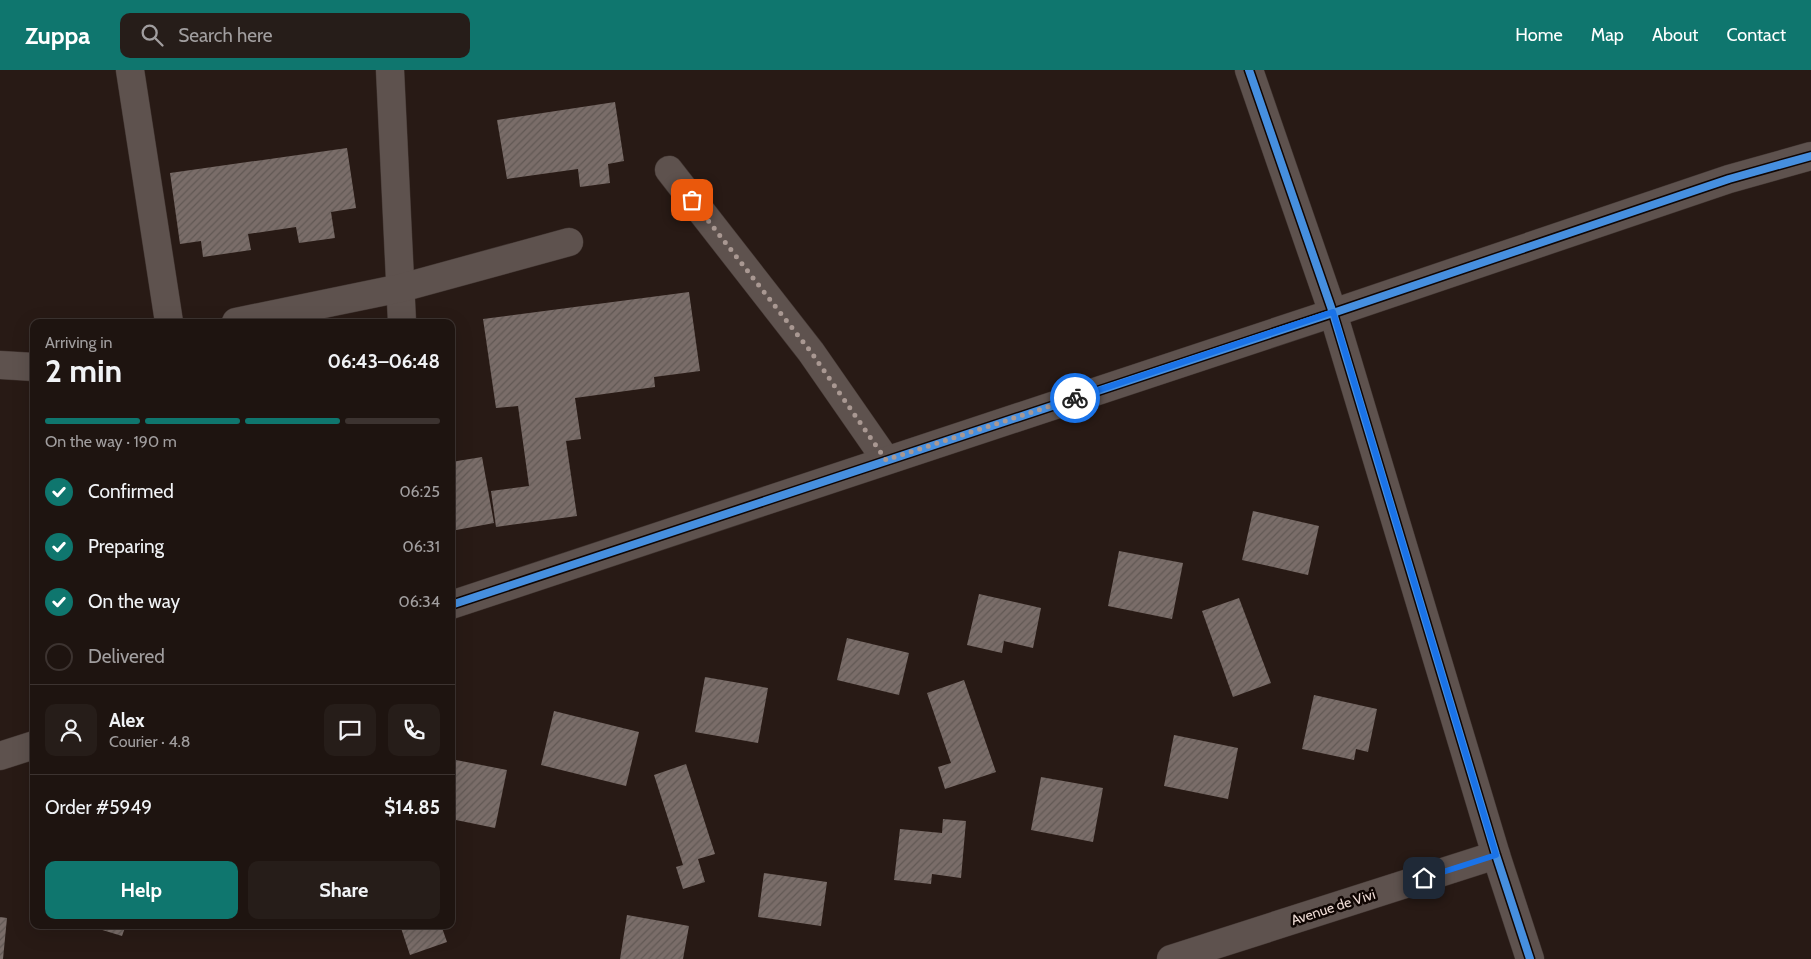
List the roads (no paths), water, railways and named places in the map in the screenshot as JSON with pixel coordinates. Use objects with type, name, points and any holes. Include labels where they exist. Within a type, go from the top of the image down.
[{"type":"street","points":[[130,70],[169,319]]},
{"type":"street","points":[[390,70],[402,319]]},
{"type":"street","points":[[1249,70],[1333,312],[1496,855],[1530,959]]},
{"type":"street","points":[[455,604],[1729,179],[1811,156]]},
{"type":"street","points":[[669,170],[811,352],[886,460]]},
{"type":"street","points":[[251,319],[401,288],[568,242]]},
{"type":"street","points":[[0,365],[30,367]]},
{"type":"street","points":[[0,756],[30,746]]},
{"type":"street","name":"Avenue de Vivi","points":[[1171,959],[1496,855]]}]
